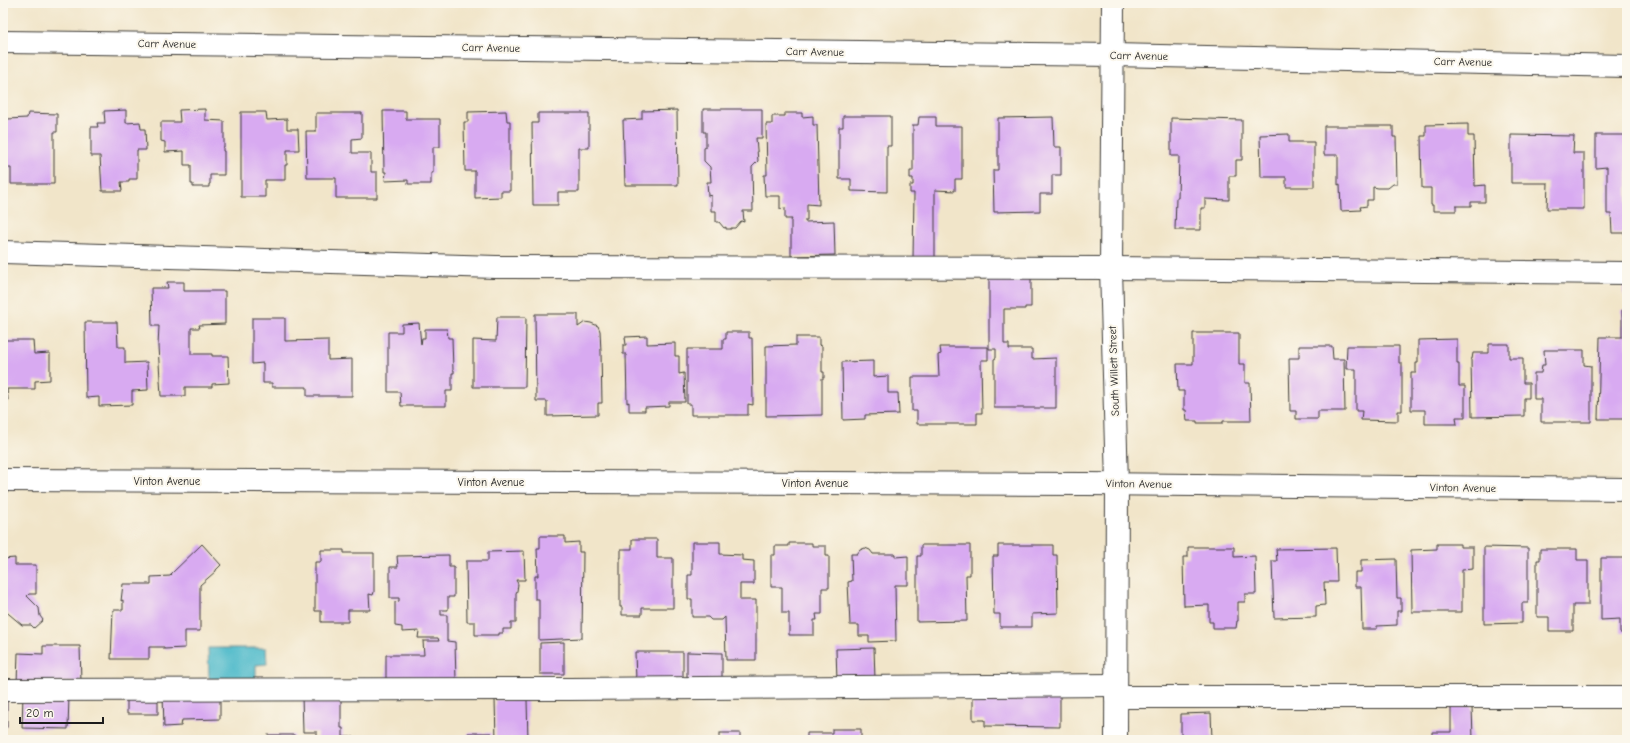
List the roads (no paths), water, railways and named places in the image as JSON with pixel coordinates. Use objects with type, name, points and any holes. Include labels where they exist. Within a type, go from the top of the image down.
[{"type":"street","name":"South Willett Street","points":[[1113,3],[1112,268],[1117,484],[1116,740]]},
{"type":"street","name":"Carr Avenue","points":[[3,42],[1114,55],[1627,66]]},
{"type":"street","points":[[3,252],[496,267],[1112,268],[1627,273]]},
{"type":"street","name":"Vinton Avenue","points":[[3,480],[1117,484],[1627,489]]},
{"type":"street","points":[[3,690],[1116,691],[1627,697]]},
{"type":"water","points":[[208,648],[266,648],[267,664],[256,665],[256,679],[209,679]]}]
